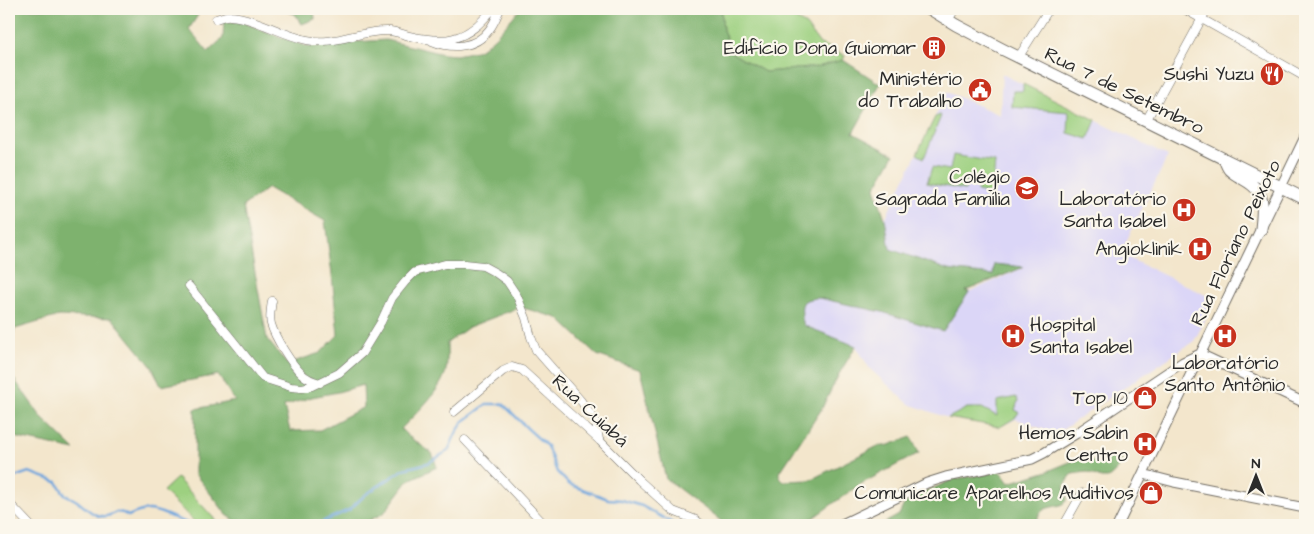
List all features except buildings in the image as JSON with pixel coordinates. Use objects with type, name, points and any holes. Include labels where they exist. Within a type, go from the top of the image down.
[{"type":"main road","name":"Rua 7 de Setembro","points":[[930,9],[1018,58],[1305,199]]},
{"type":"main road","points":[[1224,160],[1228,169],[1258,190],[1262,201],[1261,229]]},
{"type":"street","points":[[216,19],[229,15],[243,18],[263,24],[295,38],[320,42],[390,31],[425,38],[452,39],[464,35],[482,22],[494,9]]},
{"type":"street","points":[[425,38],[444,46],[472,43],[488,32],[500,9]]},
{"type":"street","points":[[948,20],[956,9]]},
{"type":"street","points":[[1018,58],[1049,9]]},
{"type":"street","points":[[1184,9],[1305,78]]},
{"type":"street","points":[[1146,121],[1208,9]]},
{"type":"street","name":"Rua Floriano Peixoto","points":[[1118,525],[1305,138]]},
{"type":"street","points":[[189,286],[263,378],[290,387],[307,387],[320,383],[339,373],[362,353],[381,322],[392,298],[415,272],[445,264],[483,266],[507,281],[517,296],[536,350],[581,401],[596,422],[600,440]]},
{"type":"street","points":[[272,301],[270,323],[281,344],[303,375],[312,381],[320,383]]},
{"type":"street","points":[[840,525],[927,483],[946,477],[1032,460],[1183,362],[1200,354],[1305,403]]},
{"type":"street","name":"Rua Cuiabá","points":[[454,412],[503,371],[512,367],[522,370],[600,440],[638,480],[673,511],[696,520],[702,525]]},
{"type":"street","points":[[465,440],[545,525]]},
{"type":"street","points":[[1143,474],[1305,508]]},
{"type":"street","points":[[1064,525],[1082,492]]},
{"type":"street","points":[[9,503],[30,525]]},
{"type":"shaded area","points":[[1002,74],[1168,156],[1120,254],[1216,300],[1194,341],[1056,434],[1016,419],[1000,427],[948,418],[909,404],[870,369],[856,346],[805,327],[800,306],[804,300],[819,298],[882,312],[942,331],[969,292],[1023,268],[995,264],[993,275],[948,270],[889,249],[885,219],[947,92],[1000,115]]},
{"type":"green space","points":[[9,9],[202,9],[189,29],[208,52],[223,38],[224,21],[242,22],[309,47],[386,40],[443,54],[456,55],[476,51],[484,47],[520,9],[721,9],[723,30],[732,53],[765,72],[817,67],[843,60],[880,84],[853,133],[894,155],[875,188],[885,219],[890,249],[948,270],[993,275],[994,264],[1024,267],[965,291],[969,292],[943,331],[882,312],[819,298],[807,300],[803,303],[802,319],[805,326],[856,346],[821,410],[780,472],[780,477],[784,481],[810,480],[878,446],[886,446],[911,437],[919,453],[859,485],[803,525],[724,525],[666,479],[640,370],[597,355],[558,318],[520,307],[469,327],[447,343],[447,366],[442,381],[426,403],[401,429],[432,453],[437,467],[409,480],[384,513],[360,525],[242,525],[227,515],[195,474],[195,409],[235,401],[218,375],[161,386],[152,367],[112,318],[59,316],[15,329],[9,347]],"holes":[[[268,188],[325,221],[332,275],[338,335],[320,353],[287,364],[267,339],[243,206]],[[363,385],[364,407],[320,430],[290,431],[284,406],[312,397]]]},
{"type":"green space","points":[[279,9],[314,9],[315,19],[302,24],[295,14]]},
{"type":"green space","points":[[721,9],[793,9],[792,17],[806,25],[820,44],[845,56],[843,60],[817,67],[765,72],[732,53],[723,30]]},
{"type":"green space","points":[[1023,84],[1096,120],[1088,139],[1068,133],[1069,112],[1012,107],[1013,91],[1023,91]]},
{"type":"green space","points":[[940,115],[924,158],[917,154],[935,117]]},
{"type":"green space","points":[[953,155],[995,162],[992,194],[977,191],[978,181],[966,179],[965,190],[927,183],[932,167],[950,170]]},
{"type":"green space","points":[[9,372],[42,418],[75,450],[9,436]]},
{"type":"green space","points":[[1016,397],[1018,401],[1015,410],[1019,412],[1015,418],[1000,427],[948,418],[967,408],[982,408],[997,416],[997,401]]},
{"type":"green space","points":[[1117,457],[1123,459],[1122,462],[1117,470],[1108,478],[1101,478],[1087,472],[1072,474],[1064,486],[1067,496],[1066,502],[1041,512],[1037,525],[881,525],[899,515],[905,502],[954,479],[1000,471],[1009,483],[1048,471],[1075,460],[1089,459],[1094,462]]},
{"type":"green space","points":[[177,478],[220,525],[198,525],[163,491]]},
{"type":"waterway","points":[[315,525],[349,510],[365,495],[404,469],[428,463],[448,451],[464,421],[487,404],[503,404],[547,446],[557,472],[569,484],[608,499],[622,500],[642,506],[676,525]]},
{"type":"waterway","points":[[9,479],[29,472],[57,482],[66,495],[100,516],[116,512],[128,516],[150,510],[191,525]]},
{"type":"place","name":"Edifício Dona Guiomar","points":[[934,48]]},
{"type":"place","name":"Sushi Yuzu","points":[[1272,74]]},
{"type":"place","name":"Ministério do Trabalho","points":[[980,90]]},
{"type":"place","name":"Colégio Sagrada Família","points":[[1027,188]]},
{"type":"place","name":"Laboratório Santa Isabel","points":[[1184,210]]},
{"type":"place","name":"Angioklinik","points":[[1200,249]]},
{"type":"place","name":"Hospital Santa Isabel","points":[[1013,336]]},
{"type":"place","name":"Laboratório Santo Antônio","points":[[1225,336]]},
{"type":"place","name":"Top 10","points":[[1145,398]]},
{"type":"place","name":"Hemos Sabin Centro","points":[[1145,444]]},
{"type":"place","name":"Comunicare Aparelhos Auditivos","points":[[1151,493]]}]
